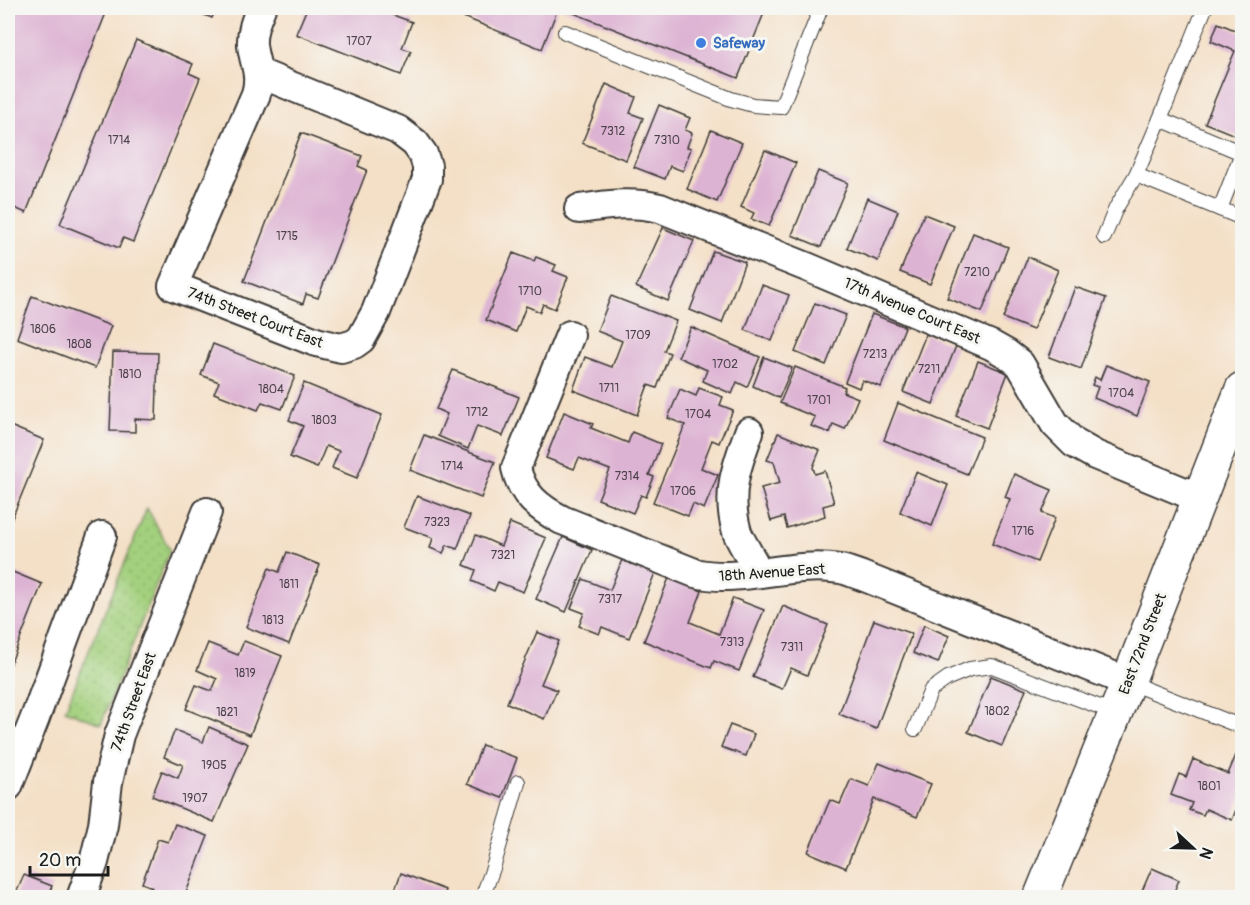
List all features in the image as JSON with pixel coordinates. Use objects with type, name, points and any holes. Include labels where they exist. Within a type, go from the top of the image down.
[{"type":"main road","name":"East 72nd Street","points":[[1040,897],[1128,682],[1242,389]]},
{"type":"street","name":"74th Street Court East","points":[[259,73],[398,130],[415,143],[423,154],[427,166],[424,189],[376,312],[361,339],[348,348],[333,347],[306,339],[173,286],[259,85],[252,38],[261,8]]},
{"type":"street","name":"17th Avenue Court East","points":[[579,209],[623,203],[660,208],[797,262],[991,345],[1020,364],[1055,424],[1074,442],[1095,454],[1199,498]]},
{"type":"street","name":"18th Avenue East","points":[[570,335],[516,468],[519,481],[525,491],[542,509],[562,520],[695,573],[712,577],[823,568],[841,569],[1128,682]]},
{"type":"street","points":[[749,432],[736,465],[731,492],[737,534],[759,573]]},
{"type":"street","name":"74th Street East","points":[[81,897],[94,862],[103,825],[108,782],[118,735],[207,512]]},
{"type":"street","points":[[8,786],[36,718],[102,536]]},
{"type":"lane","points":[[565,32],[731,99],[753,105],[781,107],[821,8]]},
{"type":"lane","points":[[1104,237],[1116,208],[1136,175],[1205,8]]},
{"type":"lane","points":[[1160,119],[1242,153],[1220,209]]},
{"type":"lane","points":[[1136,175],[1242,218]]},
{"type":"lane","points":[[915,729],[932,690],[948,678],[970,669],[992,666],[1116,712]]},
{"type":"lane","points":[[1128,682],[1242,727]]},
{"type":"lane","points":[[482,897],[493,868],[518,782]]},
{"type":"green space","points":[[147,508],[170,550],[101,724],[65,710]]},
{"type":"building","points":[[8,8],[108,8],[26,213],[8,205]]},
{"type":"building","points":[[187,8],[216,8],[212,18]]},
{"type":"building","points":[[216,8],[228,8],[226,12]]},
{"type":"building","points":[[307,8],[318,8],[332,13],[334,8],[374,8],[412,22],[402,48],[411,51],[401,75],[296,34]]},
{"type":"building","points":[[464,8],[558,8],[542,49],[461,16]]},
{"type":"building","name":"Safeway","points":[[561,8],[766,8],[738,78]]},
{"type":"building","points":[[1218,23],[1242,33],[1242,138],[1205,123],[1235,51],[1211,41]]},
{"type":"building","points":[[136,40],[193,64],[189,73],[200,78],[133,242],[123,238],[119,248],[60,224]]},
{"type":"building","points":[[606,84],[636,97],[630,113],[643,118],[626,160],[582,143]]},
{"type":"building","points":[[659,105],[690,118],[685,130],[692,133],[687,147],[691,148],[683,171],[670,166],[665,179],[634,167]]},
{"type":"building","points":[[711,130],[742,143],[717,202],[687,189]]},
{"type":"building","points":[[301,133],[362,156],[358,166],[367,170],[318,298],[306,294],[303,304],[244,281]]},
{"type":"building","points":[[765,150],[796,163],[769,226],[751,219],[754,213],[741,207]]},
{"type":"building","points":[[818,171],[848,183],[821,247],[792,235]]},
{"type":"building","points":[[867,198],[898,211],[878,261],[847,248]]},
{"type":"building","points":[[924,214],[954,226],[930,284],[900,272]]},
{"type":"building","points":[[663,228],[694,241],[668,301],[636,287]]},
{"type":"building","points":[[973,233],[1008,247],[982,312],[947,298]]},
{"type":"building","points":[[713,251],[745,262],[722,323],[690,310]]},
{"type":"building","points":[[513,253],[534,261],[536,257],[556,265],[553,271],[568,277],[555,309],[543,304],[540,312],[526,306],[516,332],[486,320]]},
{"type":"building","points":[[1028,257],[1058,270],[1033,330],[1003,318]]},
{"type":"building","points":[[762,285],[789,295],[772,341],[745,330]]},
{"type":"building","points":[[1075,287],[1106,298],[1081,369],[1049,357]]},
{"type":"building","points":[[32,296],[111,326],[95,368],[17,338]]},
{"type":"building","points":[[611,296],[676,321],[664,351],[670,353],[657,388],[648,385],[637,415],[573,390],[585,357],[612,367],[622,341],[597,331]]},
{"type":"building","points":[[815,303],[846,315],[826,365],[795,352]]},
{"type":"building","points":[[872,314],[905,327],[881,387],[862,380],[859,388],[845,382]]},
{"type":"building","points":[[691,327],[760,357],[747,387],[737,382],[732,394],[703,381],[707,370],[678,357]]},
{"type":"building","points":[[926,334],[956,346],[933,404],[903,392]]},
{"type":"building","points":[[213,344],[295,376],[282,409],[262,402],[258,410],[214,393],[219,382],[201,375]]},
{"type":"building","points":[[113,352],[158,353],[156,420],[135,419],[135,432],[110,431]]},
{"type":"building","points":[[764,357],[792,368],[779,398],[753,386]]},
{"type":"building","points":[[978,361],[1008,373],[987,428],[956,416]]},
{"type":"building","points":[[1106,365],[1150,382],[1137,416],[1094,398],[1098,387],[1092,385],[1095,377],[1100,380]]},
{"type":"building","points":[[795,367],[845,387],[843,392],[858,398],[845,429],[833,424],[830,433],[811,426],[815,417],[780,403]]},
{"type":"building","points":[[453,370],[519,397],[503,436],[477,426],[468,449],[438,436],[447,414],[436,409]]},
{"type":"building","points":[[304,383],[382,415],[357,478],[332,468],[339,451],[326,446],[317,468],[290,457],[303,426],[289,420]]},
{"type":"building","points":[[699,388],[723,397],[720,405],[733,410],[719,443],[712,440],[701,468],[718,475],[704,509],[693,504],[688,516],[653,502],[685,425],[668,418],[680,389],[696,396]]},
{"type":"building","points":[[898,403],[982,437],[967,474],[884,440]]},
{"type":"building","points":[[564,412],[593,424],[591,428],[628,443],[632,432],[661,444],[649,475],[654,477],[646,497],[641,495],[633,513],[598,499],[610,470],[579,458],[574,469],[546,458]]},
{"type":"building","points":[[8,425],[44,440],[8,528]]},
{"type":"building","points":[[778,433],[820,450],[813,467],[815,474],[825,471],[834,503],[823,506],[825,516],[787,528],[784,517],[771,521],[761,488],[780,483],[774,462],[767,460]]},
{"type":"building","points":[[424,435],[495,462],[481,498],[410,470]]},
{"type":"building","points":[[916,472],[948,485],[932,526],[900,512]]},
{"type":"building","points":[[1014,474],[1052,490],[1042,513],[1055,518],[1037,562],[992,544],[1010,499],[1005,497]]},
{"type":"building","points":[[417,496],[470,516],[457,549],[447,545],[443,553],[430,548],[433,538],[404,527]]},
{"type":"building","points":[[510,523],[546,538],[523,592],[498,582],[494,591],[472,581],[476,570],[464,565],[476,535],[501,546]]},
{"type":"building","points":[[563,537],[592,550],[566,612],[536,599]]},
{"type":"building","points":[[287,552],[320,565],[289,644],[246,627],[269,568],[279,572]]},
{"type":"building","points":[[622,560],[655,573],[629,638],[602,627],[599,634],[579,626],[584,613],[571,608],[583,579],[610,590]]},
{"type":"building","points":[[8,570],[42,584],[8,670]]},
{"type":"building","points":[[669,578],[702,591],[690,622],[719,634],[733,598],[764,610],[739,671],[714,661],[711,668],[644,641]]},
{"type":"building","points":[[783,606],[828,625],[807,675],[791,668],[782,689],[753,677]]},
{"type":"building","points":[[874,620],[912,634],[876,729],[839,714]]},
{"type":"building","points":[[924,625],[949,636],[938,663],[913,653]]},
{"type":"building","points":[[537,632],[559,641],[541,684],[557,690],[544,719],[507,703]]},
{"type":"building","points":[[244,641],[282,656],[250,735],[186,709],[196,685],[212,691],[217,679],[197,670],[208,643],[238,655]]},
{"type":"building","points":[[991,676],[1026,690],[1002,746],[968,732]]},
{"type":"building","points":[[730,725],[754,734],[746,756],[721,747]]},
{"type":"building","points":[[209,727],[248,744],[214,822],[152,796],[162,771],[178,778],[183,765],[164,757],[175,730],[203,742]]},
{"type":"building","points":[[482,745],[517,758],[502,798],[467,784]]},
{"type":"building","points":[[1236,755],[1242,758],[1242,795],[1232,820],[1206,809],[1203,815],[1189,810],[1192,803],[1171,795],[1179,774],[1186,777],[1193,759],[1228,774]]},
{"type":"building","points":[[879,763],[931,784],[917,817],[874,799],[846,868],[808,852],[830,800],[840,804],[851,779],[869,786]]},
{"type":"building","points":[[175,824],[208,836],[184,898],[148,898],[152,887],[142,883],[158,839],[168,842]]},
{"type":"building","points":[[1152,868],[1179,880],[1172,896],[1177,898],[1139,898]]},
{"type":"building","points":[[401,873],[445,890],[443,898],[392,898]]},
{"type":"building","points":[[24,875],[52,886],[47,898],[14,898]]},
{"type":"place","name":"Safeway","points":[[701,43]]}]
